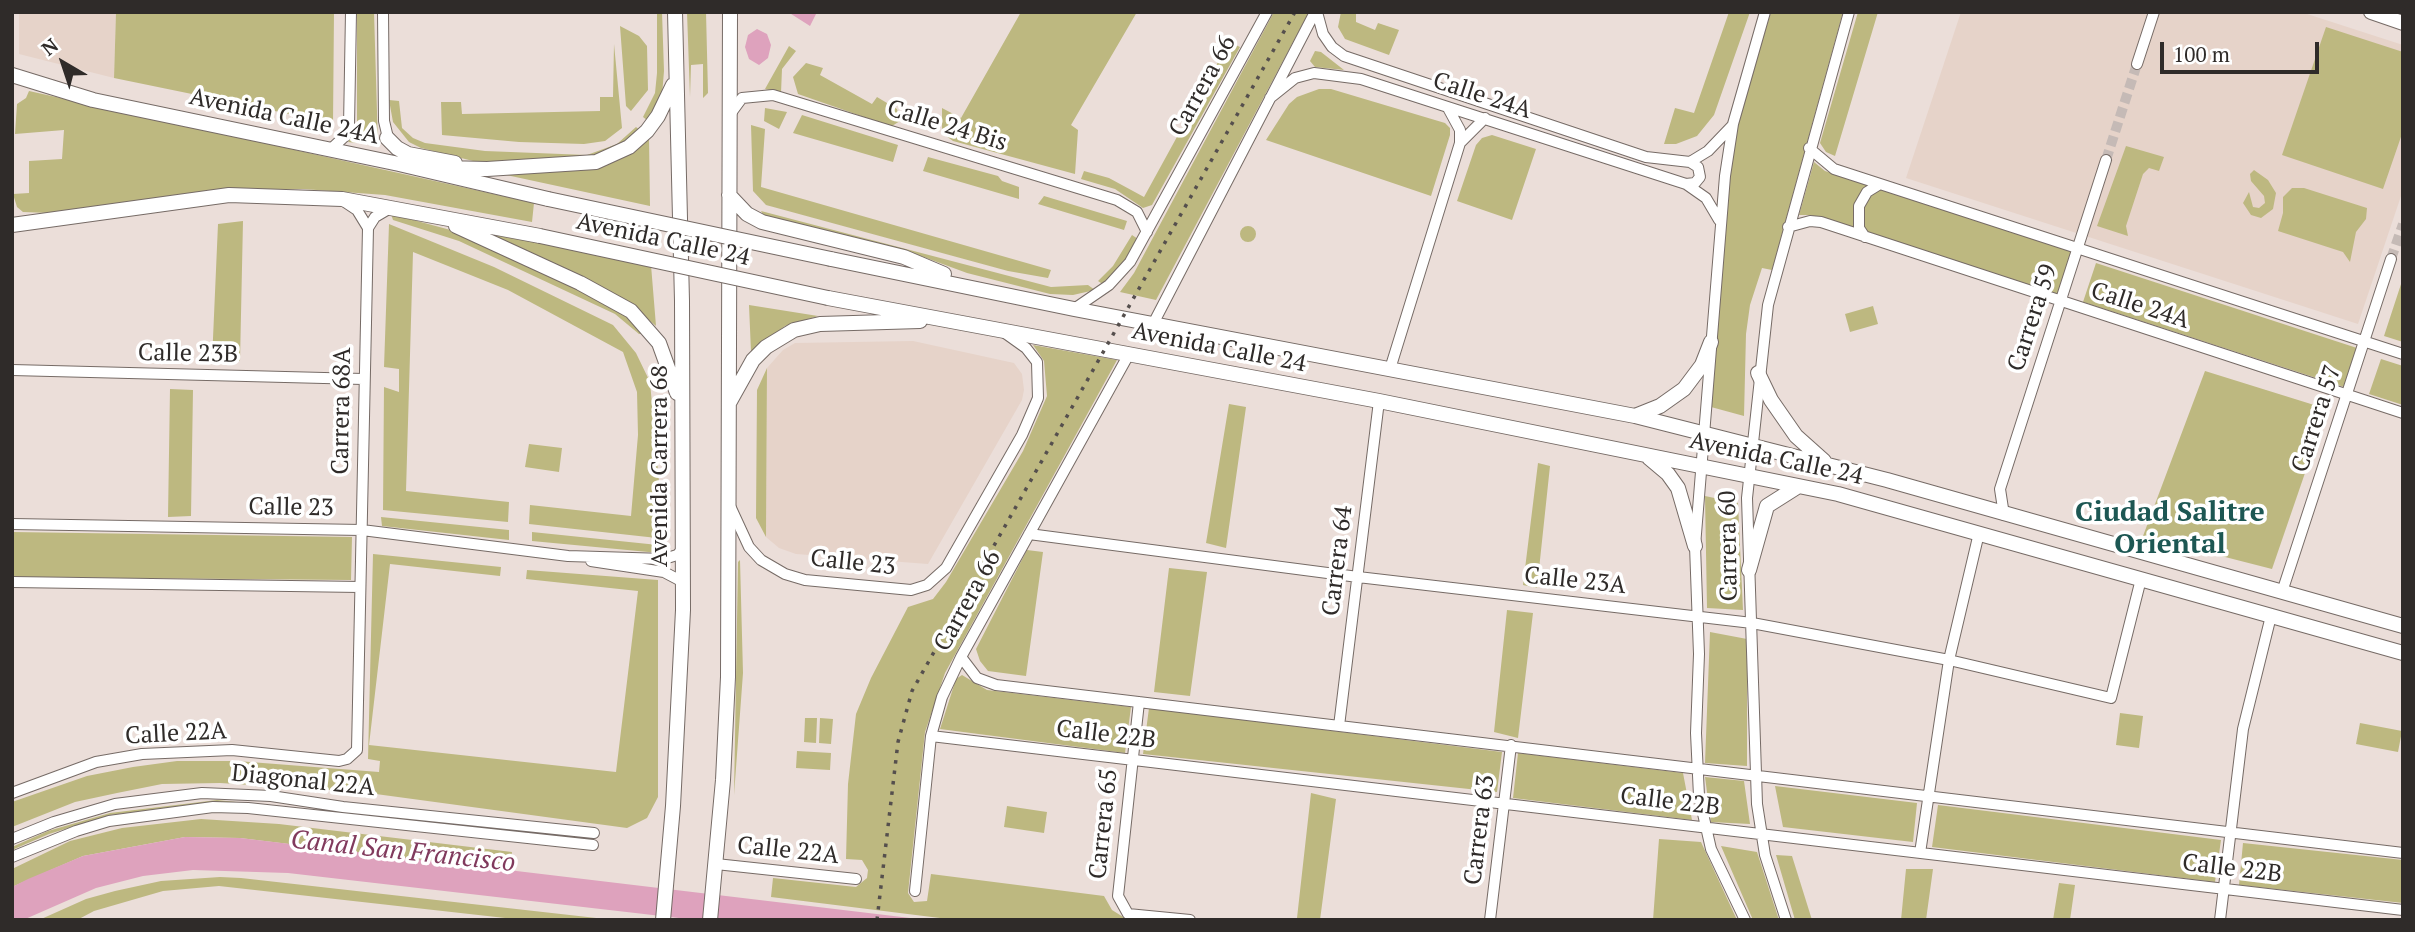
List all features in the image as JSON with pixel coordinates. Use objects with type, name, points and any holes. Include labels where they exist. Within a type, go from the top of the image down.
[{"type":"main road","name":"Avenida Carrera 68","points":[[663,920],[673,806],[683,582],[675,12]]},
{"type":"main road","points":[[710,920],[728,677],[730,12]]},
{"type":"main road","points":[[2371,12],[2403,23]]},
{"type":"main road","name":"Avenida Calle 24A","points":[[12,75],[93,100],[405,165],[548,199]]},
{"type":"main road","points":[[405,165],[487,169],[575,164],[613,155],[647,131],[666,103],[676,78]]},
{"type":"main road","points":[[387,138],[408,154],[487,169]]},
{"type":"main road","name":"Avenida Calle 24","points":[[12,225],[229,195],[340,199],[392,206],[828,298],[1379,401],[1876,503],[2403,653]]},
{"type":"main road","points":[[729,195],[747,214],[762,222],[904,257],[967,285]]},
{"type":"main road","name":"Avenida Calle 24","points":[[548,199],[1074,309],[1634,416],[1828,464],[2403,626]]},
{"type":"main road","points":[[422,212],[490,240],[631,311],[651,331],[663,349],[682,416]]},
{"type":"main road","points":[[727,408],[753,360],[766,347],[794,330],[820,324],[944,319]]},
{"type":"main road","points":[[1634,416],[1660,406],[1684,389],[1702,365],[1711,342]]},
{"type":"main road","points":[[1758,373],[1771,400],[1796,436],[1828,464]]},
{"type":"main road","points":[[1645,455],[1668,474],[1678,488],[1695,546]]},
{"type":"main road","points":[[1749,570],[1767,506],[1797,487]]},
{"type":"street","points":[[330,149],[345,135],[349,126],[351,12]]},
{"type":"street","points":[[383,12],[383,121],[387,138],[405,165]]},
{"type":"street","name":"Carrera 66","points":[[1074,309],[1120,275],[1147,232],[1267,12]]},
{"type":"street","points":[[1153,324],[1316,12]]},
{"type":"street","name":"Calle 24A","points":[[1316,12],[1323,33],[1332,47],[1364,65],[1646,157],[1689,162]]},
{"type":"street","name":"Carrera 60","points":[[1745,920],[1711,849],[1696,768],[1698,615],[1695,546],[1719,221],[1733,124],[1765,12]]},
{"type":"street","name":"Carrera 60","points":[[1786,920],[1760,834],[1755,775],[1749,477],[1758,373],[1768,305],[1809,148],[1849,12]]},
{"type":"street","points":[[2137,64],[2154,12]]},
{"type":"street","name":"Calle 24A","points":[[1270,98],[1295,78],[1329,73],[1361,79],[1686,184],[1706,198],[1719,221]]},
{"type":"street","name":"Calle 24 Bis","points":[[730,116],[742,98],[773,95],[1117,200],[1137,212],[1147,232]]},
{"type":"street","points":[[1447,107],[1455,117],[1460,143]]},
{"type":"street","points":[[1390,369],[1460,143],[1485,118]]},
{"type":"street","points":[[1689,162],[1708,151],[1733,124]]},
{"type":"street","name":"Calle 24A","points":[[1809,148],[1831,168],[2403,355]]},
{"type":"street","name":"Carrera 59","points":[[2004,515],[2000,489],[2106,160]]},
{"type":"street","points":[[1686,184],[1695,183],[1700,177],[1698,167],[1689,162]]},
{"type":"street","points":[[1865,237],[1859,228],[1858,206],[1867,192],[1880,184]]},
{"type":"street","points":[[340,199],[357,210],[368,228],[375,217],[392,206]]},
{"type":"street","name":"Calle 24A","points":[[1788,227],[1810,221],[1821,222],[2403,413]]},
{"type":"street","name":"Carrera 68A","points":[[348,759],[357,750],[368,228]]},
{"type":"street","name":"Carrera 57","points":[[2282,592],[2391,259]]},
{"type":"street","name":"Carrera 66","points":[[927,585],[946,568],[1022,435],[1038,398],[1037,362],[1026,348],[999,330]]},
{"type":"street","name":"Carrera 66","points":[[915,891],[931,736],[942,697],[961,657],[1129,354]]},
{"type":"street","name":"Calle 23B","points":[[12,370],[363,379]]},
{"type":"street","name":"Carrera 64","points":[[1339,726],[1379,401]]},
{"type":"street","name":"Carrera 59","points":[[1981,508],[2000,489]]},
{"type":"street","name":"Calle 23","points":[[729,503],[749,547],[767,564],[785,574],[805,580],[911,590],[927,585]]},
{"type":"street","name":"Calle 23","points":[[12,524],[362,530],[568,555],[664,559],[677,555],[683,549]]},
{"type":"street","points":[[1920,853],[1949,660],[1979,533]]},
{"type":"street","name":"Calle 23A","points":[[1029,534],[1358,577],[1752,623],[1949,660],[2111,698],[2141,579]]},
{"type":"street","name":"Calle 23","points":[[568,555],[616,567],[664,572],[683,582]]},
{"type":"street","points":[[12,582],[360,587]]},
{"type":"street","points":[[2220,920],[2243,729],[2271,616]]},
{"type":"street","name":"Calle 22B","points":[[961,657],[971,674],[983,682],[2403,852]]},
{"type":"street","name":"Carrera 65","points":[[1139,702],[1118,896],[1128,914],[1190,920]]},
{"type":"street","name":"Calle 22B","points":[[931,736],[2403,910]]},
{"type":"street","name":"Carrera 63","points":[[1490,920],[1511,745]]},
{"type":"street","name":"Calle 22A","points":[[12,793],[96,762],[142,754],[232,750],[340,761],[348,759]]},
{"type":"street","name":"Diagonal 22A","points":[[12,839],[54,822],[115,804],[202,793],[271,796],[594,839],[213,807],[109,821],[76,831],[12,857]]},
{"type":"street","name":"Calle 22A","points":[[716,864],[856,879]]},
{"type":"shaded area","points":[[19,12],[116,12],[114,78],[19,54]]},
{"type":"shaded area","points":[[116,12],[334,12],[333,123],[114,78]]},
{"type":"shaded area","points":[[357,12],[374,12],[378,145],[348,142],[357,129]]},
{"type":"shaded area","points":[[657,12],[662,12],[664,71],[662,95],[648,121],[643,117],[655,93]]},
{"type":"shaded area","points":[[687,12],[706,12],[708,93],[703,98],[703,64],[691,65],[690,97]]},
{"type":"shaded area","points":[[788,12],[817,12],[810,26]]},
{"type":"shaded area","points":[[1021,12],[1137,12],[1071,125],[1078,130],[1075,174],[953,141],[942,133],[942,108],[961,118]]},
{"type":"shaded area","points":[[1274,12],[1309,12],[1156,300],[1120,292],[1134,273]]},
{"type":"shaded area","points":[[1341,12],[1356,12],[1356,22],[1375,30],[1378,23],[1399,30],[1389,55],[1345,39],[1338,27]]},
{"type":"shaded area","points":[[1729,12],[1750,12],[1714,115],[1697,136],[1676,144],[1664,144],[1675,108],[1694,113]]},
{"type":"shaded area","points":[[1771,12],[1843,12],[1772,270],[1762,268],[1750,305],[1746,334],[1744,416],[1711,407],[1729,173],[1736,129]]},
{"type":"shaded area","points":[[1858,12],[1878,12],[1835,156],[1826,152],[1820,143]]},
{"type":"shaded area","points":[[1961,12],[2301,12],[2403,45],[2403,190],[2358,324],[1906,178]]},
{"type":"shaded area","points":[[620,26],[639,36],[647,46],[648,90],[631,111],[626,106]]},
{"type":"shaded area","points":[[2326,27],[2403,52],[2403,131],[2383,189],[2282,155]]},
{"type":"shaded area","points":[[757,29],[767,34],[771,45],[768,58],[759,65],[749,59],[745,47],[748,35]]},
{"type":"shaded area","points":[[1229,42],[1240,47],[1152,205],[1143,208],[1115,189],[1081,179],[1084,171],[1109,178],[1144,197]]},
{"type":"shaded area","points":[[614,44],[622,128],[605,141],[584,144],[519,142],[442,135],[441,102],[461,102],[462,114],[600,111],[600,97],[613,97]]},
{"type":"shaded area","points":[[789,46],[796,51],[782,69],[781,93],[765,89]]},
{"type":"shaded area","points":[[1315,51],[1321,52],[1344,70],[1315,67],[1310,61]]},
{"type":"shaded area","points":[[806,63],[823,68],[820,75],[872,104],[877,97],[897,109],[900,121],[892,126],[884,124],[798,94],[793,77]]},
{"type":"shaded area","points":[[1319,89],[1331,89],[1445,123],[1450,128],[1450,135],[1431,196],[1266,140],[1289,104],[1297,97]]},
{"type":"shaded area","points":[[29,91],[534,203],[532,222],[385,195],[303,189],[211,190],[49,213],[23,212],[17,207],[13,194],[29,193],[29,161],[62,159],[64,130],[15,134],[17,104],[26,98]]},
{"type":"shaded area","points":[[389,100],[399,101],[402,128],[413,138],[425,143],[485,151],[587,155],[617,144],[636,127],[641,131],[604,155],[489,165],[421,148],[409,142],[393,122]]},
{"type":"shaded area","points":[[765,108],[787,112],[779,129],[764,121]]},
{"type":"shaded area","points":[[802,115],[898,145],[893,162],[793,133]]},
{"type":"shaded area","points":[[751,125],[765,129],[761,187],[1051,270],[1048,278],[1008,271],[766,205],[753,191]]},
{"type":"shaded area","points":[[1492,135],[1536,149],[1512,220],[1457,201],[1476,145],[1482,138]]},
{"type":"shaded area","points":[[649,137],[650,206],[497,173],[593,166]]},
{"type":"shaded area","points":[[2126,146],[2164,157],[2159,171],[2149,168],[2143,174],[2126,226],[2128,236],[2097,226]]},
{"type":"shaded area","points":[[928,157],[998,176],[1002,181],[1019,187],[1019,199],[923,171]]},
{"type":"shaded area","points":[[1814,162],[1825,171],[2076,253],[2061,296],[1810,215],[1799,215]]},
{"type":"shaded area","points":[[2254,170],[2268,180],[2276,193],[2273,209],[2261,218],[2251,215],[2243,203],[2249,192],[2253,207],[2259,208],[2265,203],[2264,196],[2251,181],[2250,174]]},
{"type":"shaded area","points":[[2292,188],[2304,188],[2367,208],[2366,219],[2356,232],[2350,262],[2343,252],[2278,231],[2283,213],[2283,197]]},
{"type":"shaded area","points":[[1044,196],[1127,221],[1124,230],[1038,204]]},
{"type":"shaded area","points":[[761,211],[1051,287],[1088,285],[1095,290],[1073,295],[1050,294],[967,273],[910,252],[765,218]]},
{"type":"shaded area","points":[[391,214],[458,232],[512,257],[615,308],[647,334],[639,334],[615,314],[459,241],[393,220]]},
{"type":"shaded area","points":[[243,221],[240,361],[212,361],[218,224]]},
{"type":"shaded area","points":[[389,224],[494,267],[613,325],[636,353],[650,382],[662,515],[657,538],[529,524],[530,505],[631,516],[638,435],[637,392],[623,352],[508,290],[413,252],[406,491],[509,502],[508,522],[383,510],[384,387],[399,392],[399,369],[384,367]]},
{"type":"shaded area","points":[[1248,226],[1254,228],[1254,240],[1248,242],[1242,240],[1240,234],[1242,228]]},
{"type":"shaded area","points":[[479,230],[651,265],[656,326],[630,304]]},
{"type":"shaded area","points":[[1132,235],[1138,239],[1123,264],[1104,285],[1098,281],[1113,266]]},
{"type":"shaded area","points":[[2096,263],[2357,348],[2344,387],[2083,302]]},
{"type":"shaded area","points":[[2403,278],[2403,342],[2384,336]]},
{"type":"shaded area","points":[[749,305],[818,316],[785,326],[751,352]]},
{"type":"shaded area","points":[[1873,306],[1878,324],[1850,332],[1845,314]]},
{"type":"shaded area","points":[[913,341],[1014,363],[1022,374],[1024,390],[1022,400],[928,564],[796,554],[779,548],[766,537],[767,368],[783,350],[795,343]]},
{"type":"shaded area","points":[[1033,345],[1117,360],[945,673],[925,732],[908,893],[914,902],[927,901],[931,874],[1104,896],[1112,910],[1128,920],[956,920],[771,897],[773,878],[856,887],[867,878],[868,870],[862,860],[846,859],[848,784],[856,714],[871,678],[908,607],[933,599],[946,582],[1023,451],[1047,396],[1044,361]]},
{"type":"shaded area","points":[[2381,359],[2403,366],[2403,405],[2369,394]]},
{"type":"shaded area","points":[[767,368],[766,537],[756,518],[757,390]]},
{"type":"shaded area","points":[[2205,371],[2327,409],[2272,569],[2143,536]]},
{"type":"shaded area","points":[[170,389],[193,390],[191,516],[168,517]]},
{"type":"shaded area","points":[[1229,404],[1246,407],[1226,548],[1206,543]]},
{"type":"shaded area","points":[[529,444],[562,448],[559,472],[525,467]]},
{"type":"shaded area","points":[[1538,463],[1550,466],[1537,588],[1523,585]]},
{"type":"shaded area","points":[[1705,496],[1738,503],[1743,610],[1707,608]]},
{"type":"shaded area","points":[[381,517],[509,530],[509,540],[382,526]]},
{"type":"shaded area","points":[[12,532],[352,537],[351,580],[12,577]]},
{"type":"shaded area","points":[[532,532],[658,545],[659,553],[532,541]]},
{"type":"shaded area","points":[[1027,550],[1043,552],[1026,676],[988,671],[980,661],[976,649]]},
{"type":"shaded area","points":[[373,554],[501,567],[500,576],[390,564],[369,745],[616,772],[638,591],[526,579],[527,570],[658,580],[658,797],[647,818],[627,828],[361,792],[220,783],[162,784],[117,793],[75,802],[12,827],[12,802],[87,776],[133,767],[177,761],[237,761],[379,772],[380,761],[368,759]]},
{"type":"shaded area","points":[[740,560],[743,673],[734,795],[738,562]]},
{"type":"shaded area","points":[[1169,568],[1207,572],[1190,696],[1154,692]]},
{"type":"shaded area","points":[[1507,610],[1533,613],[1518,738],[1494,732]]},
{"type":"shaded area","points":[[1710,632],[1747,639],[1747,766],[1705,763]]},
{"type":"shaded area","points":[[962,675],[987,690],[1131,707],[1125,753],[940,729],[956,679]]},
{"type":"shaded area","points":[[1149,708],[1502,752],[1497,792],[1143,754]]},
{"type":"shaded area","points":[[2120,713],[2143,716],[2139,748],[2116,745]]},
{"type":"shaded area","points":[[805,718],[817,718],[816,743],[804,742]]},
{"type":"shaded area","points":[[820,718],[833,719],[831,744],[819,743]]},
{"type":"shaded area","points":[[2360,723],[2402,731],[2398,752],[2356,744]]},
{"type":"shaded area","points":[[797,751],[831,753],[830,770],[796,768]]},
{"type":"shaded area","points":[[1518,753],[1683,773],[1692,820],[1513,798]]},
{"type":"shaded area","points":[[1705,777],[1744,781],[1750,824],[1711,822]]},
{"type":"shaded area","points":[[1775,786],[1917,803],[1913,842],[1783,827]]},
{"type":"shaded area","points":[[1311,793],[1336,799],[1320,920],[1297,918]]},
{"type":"shaded area","points":[[217,800],[591,838],[217,803],[110,815],[49,834],[12,850],[12,847],[48,831],[110,813]]},
{"type":"shaded area","points":[[1938,805],[2221,840],[2215,882],[1932,847]]},
{"type":"shaded area","points":[[1007,806],[1047,812],[1044,833],[1004,827]]},
{"type":"shaded area","points":[[201,819],[279,824],[512,852],[509,871],[240,838],[185,837],[83,856],[12,887],[12,869],[70,841],[122,828]]},
{"type":"shaded area","points":[[185,837],[240,838],[927,920],[696,920],[288,873],[193,870],[143,876],[96,888],[23,920],[12,920],[12,887],[28,879],[83,856]]},
{"type":"shaded area","points":[[1659,839],[1701,842],[1737,920],[1653,920]]},
{"type":"shaded area","points":[[2243,843],[2403,860],[2403,903],[2239,885]]},
{"type":"shaded area","points":[[1721,846],[1757,852],[1779,920],[1753,920]]},
{"type":"shaded area","points":[[1776,855],[1792,856],[1812,920],[1795,920]]},
{"type":"shaded area","points":[[1906,869],[1933,869],[1926,920],[1901,920]]},
{"type":"shaded area","points":[[220,877],[614,920],[523,920],[219,886],[163,891],[94,911],[77,920],[39,920],[86,899],[115,891],[161,881]]},
{"type":"shaded area","points":[[2059,883],[2075,885],[2070,920],[2053,920]]},
{"type":"tunnel","points":[[2106,160],[2137,64]]},
{"type":"tunnel","points":[[2391,259],[2403,224]]},
{"type":"railway","points":[[877,920],[898,742],[912,691],[1295,12]]},
{"type":"district","name":"Ciudad Salitre Oriental","points":[[2170,529]]},
{"type":"water label","name":"Canal San Francisco","points":[[403,852]]}]
